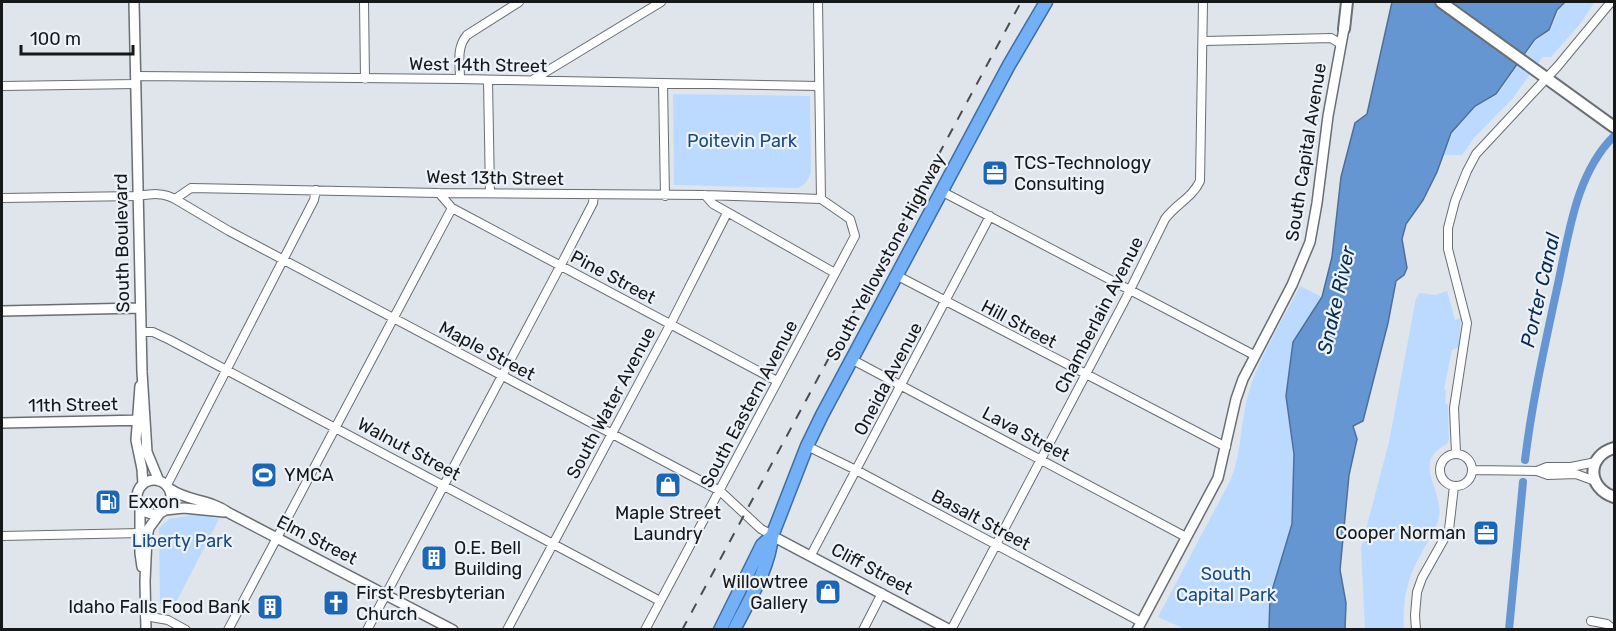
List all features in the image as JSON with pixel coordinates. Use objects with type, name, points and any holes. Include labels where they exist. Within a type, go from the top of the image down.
[{"type":"highway","name":"South Yellowstone Highway","points":[[775,537],[807,446],[851,359],[1009,65],[1046,2]]},
{"type":"highway","points":[[720,630],[762,544],[775,537]]},
{"type":"highway","points":[[734,630],[760,579],[775,537]]},
{"type":"main road","points":[[1344,29],[1348,2]]},
{"type":"main road","points":[[1441,2],[1529,64],[1544,81],[1612,125]]},
{"type":"main road","points":[[1614,447],[1606,451],[1596,462],[1593,475],[1606,494],[1614,496]]},
{"type":"street","name":"South Boulevard","points":[[134,2],[142,372],[141,420],[147,452],[165,485]]},
{"type":"street","points":[[364,2],[365,79]]},
{"type":"street","points":[[460,79],[459,47],[467,34],[519,2]]},
{"type":"street","points":[[533,80],[661,2]]},
{"type":"street","points":[[818,2],[821,199]]},
{"type":"street","name":"Chamberlain Avenue","points":[[951,630],[1131,289],[1165,219],[1172,209],[1194,193],[1200,181],[1203,2]]},
{"type":"street","points":[[1456,453],[1454,408],[1467,322],[1448,249],[1448,228],[1455,201],[1476,154],[1544,81],[1611,2]]},
{"type":"street","name":"South Capital Avenue","points":[[1139,626],[1218,478],[1236,399],[1254,355],[1292,285],[1310,242],[1344,29]]},
{"type":"street","points":[[1203,41],[1331,38],[1341,44]]},
{"type":"street","name":"West 14th Street","points":[[2,86],[136,80],[365,79],[819,86]]},
{"type":"street","points":[[488,80],[490,194]]},
{"type":"street","points":[[663,84],[665,196]]},
{"type":"street","name":"West 13th Street","points":[[2,198],[162,194],[175,199],[191,188],[490,194],[705,195],[821,199]]},
{"type":"street","points":[[146,630],[147,537],[149,528],[171,501],[165,485],[315,198],[316,190]]},
{"type":"street","points":[[941,191],[1254,355]]},
{"type":"street","name":"Pine Street","points":[[439,193],[452,208],[777,381]]},
{"type":"street","points":[[367,630],[560,267],[593,203],[594,194]]},
{"type":"street","points":[[705,195],[713,204],[727,213],[835,273]]},
{"type":"street","name":"Maple Street","points":[[175,199],[283,260],[720,491],[761,529],[775,537]]},
{"type":"street","name":"South Eastern Avenue","points":[[645,630],[855,236],[850,219],[821,199]]},
{"type":"street","points":[[228,630],[392,317],[452,208]]},
{"type":"street","name":"South Water Avenue","points":[[507,630],[610,433],[670,325],[727,213]]},
{"type":"street","name":"Oneida Avenue","points":[[811,555],[990,216]]},
{"type":"street","name":"Hill Street","points":[[896,275],[1226,447]]},
{"type":"street","points":[[2,311],[140,308]]},
{"type":"street","name":"Walnut Street","points":[[141,332],[153,332],[225,369],[660,601]]},
{"type":"street","name":"Lava Street","points":[[851,359],[1186,537]]},
{"type":"street","points":[[141,420],[136,440],[143,484]]},
{"type":"street","name":"11th Street","points":[[2,423],[141,420]]},
{"type":"street","name":"Basalt Street","points":[[807,446],[996,544],[1139,626]]},
{"type":"street","points":[[1456,453],[1469,460],[1472,470],[1469,480],[1460,486],[1454,486],[1441,477],[1440,466],[1445,457],[1456,453]]},
{"type":"street","points":[[1534,471],[1547,467],[1571,467],[1596,462]]},
{"type":"street","points":[[1472,470],[1534,471],[1548,475],[1576,474],[1595,481]]},
{"type":"street","points":[[145,581],[140,553],[140,507],[136,496],[143,484],[150,480],[165,485]]},
{"type":"street","name":"Elm Street","points":[[165,485],[186,497],[209,502],[453,630]]},
{"type":"street","points":[[1416,630],[1414,615],[1417,592],[1422,578],[1449,530],[1454,486]]},
{"type":"street","points":[[140,507],[149,514],[163,512]]},
{"type":"street","name":"Elm Street","points":[[163,512],[184,508],[229,513]]},
{"type":"street","points":[[2,536],[140,533]]},
{"type":"street","name":"Cliff Street","points":[[775,537],[951,630]]},
{"type":"street","points":[[863,630],[882,593]]},
{"type":"street","points":[[146,616],[168,620],[186,630]]},
{"type":"street","points":[[1591,621],[1610,627]]},
{"type":"green space","points":[[1566,2],[1595,2],[1580,24],[1551,57],[1543,57],[1512,99],[1474,138],[1462,155],[1443,155],[1452,134],[1475,107],[1497,95],[1536,40],[1550,31],[1559,10]]},
{"type":"green space","name":"Poitevin Park","points":[[673,94],[810,96],[811,173],[805,184],[798,188],[674,185]]},
{"type":"green space","name":"South Capital Park","points":[[1300,286],[1322,297],[1293,343],[1286,396],[1294,454],[1292,524],[1270,597],[1269,629],[1185,629],[1158,617],[1230,481],[1237,460],[1245,406],[1252,381],[1264,353]]},
{"type":"green space","points":[[1447,291],[1455,320],[1461,318],[1459,347],[1452,350],[1444,389],[1446,391],[1445,403],[1448,405],[1449,440],[1436,451],[1431,459],[1430,468],[1439,507],[1439,517],[1409,581],[1405,600],[1404,629],[1365,629],[1361,548],[1389,442],[1416,298],[1420,293],[1435,295]]},
{"type":"green space","name":"Liberty Park","points":[[190,513],[219,519],[172,610],[160,604],[159,528],[169,519],[188,516]]},
{"type":"water","name":"Snake River","points":[[1392,2],[1565,2],[1557,10],[1549,30],[1535,39],[1496,94],[1475,106],[1451,133],[1437,172],[1423,200],[1406,224],[1402,239],[1407,268],[1404,275],[1396,281],[1388,323],[1363,421],[1353,426],[1357,439],[1349,475],[1340,570],[1346,603],[1345,629],[1269,630],[1270,597],[1292,524],[1294,454],[1286,396],[1293,342],[1322,297],[1332,257],[1341,177],[1355,123],[1367,114]]},
{"type":"waterway","name":"Porter Canal","points":[[1525,460],[1539,376],[1574,210],[1590,170],[1614,136]]},
{"type":"waterway","name":"Porter Canal","points":[[1509,630],[1523,482]]},
{"type":"railway","points":[[682,630],[1021,2]]},
{"type":"place","name":"TCS-Technology Consulting","points":[[995,173]]},
{"type":"place","name":"YMCA","points":[[264,475]]},
{"type":"place","name":"Maple Street Laundry","points":[[668,485]]},
{"type":"place","name":"Exxon","points":[[108,502]]},
{"type":"place","name":"Cooper Norman","points":[[1486,533]]},
{"type":"place","name":"O.E. Bell Building","points":[[434,558]]},
{"type":"place","name":"Willowtree Gallery","points":[[828,592]]},
{"type":"place","name":"First Presbyterian Church","points":[[336,603]]},
{"type":"place","name":"Idaho Falls Food Bank","points":[[270,607]]}]
